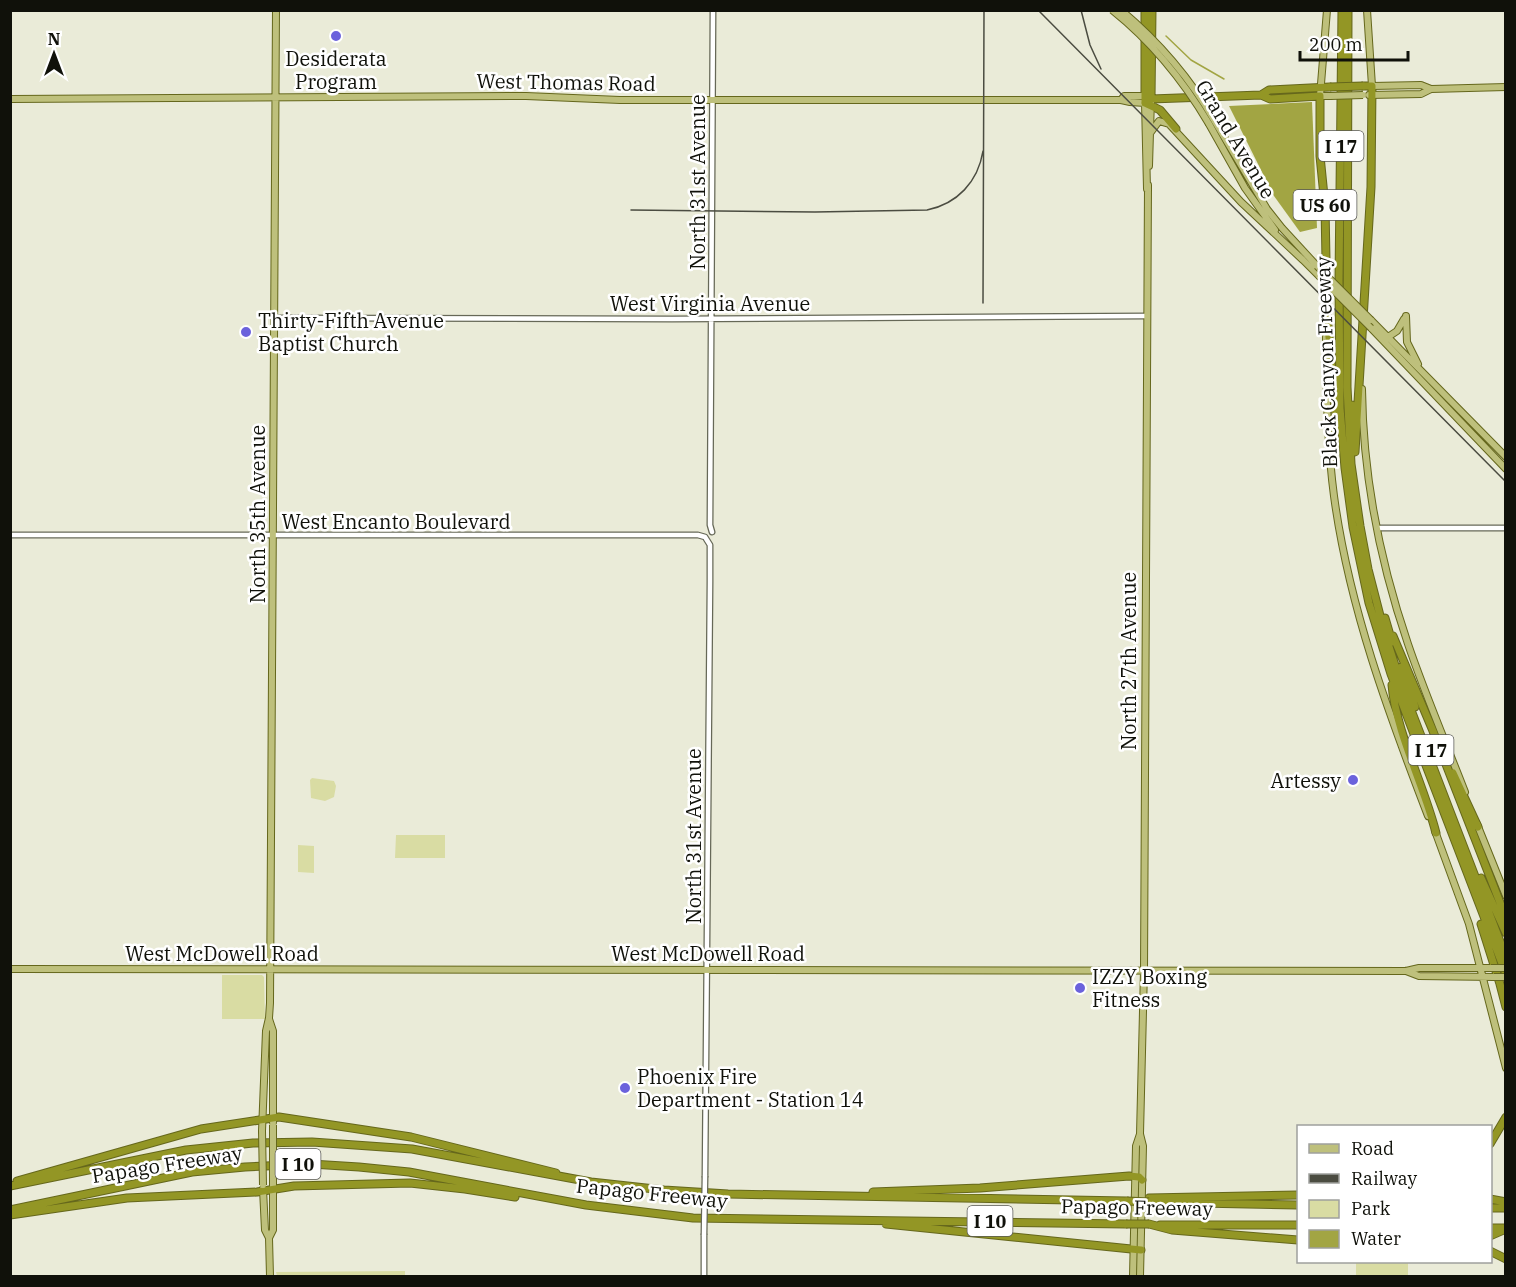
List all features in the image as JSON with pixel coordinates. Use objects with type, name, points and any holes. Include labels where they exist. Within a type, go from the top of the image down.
[{"type":"highway","name":"North 27th Avenue","points":[[1144,10],[1148,101]]},
{"type":"highway","name":"North 27th Avenue","points":[[1148,101],[1152,10]]},
{"type":"highway","name":"Black Canyon Freeway","points":[[1342,10],[1340,374],[1345,468],[1353,527],[1362,575],[1390,674],[1506,975]]},
{"type":"highway","points":[[1350,10],[1347,387],[1352,464],[1360,526],[1384,631],[1401,684],[1506,957]]},
{"type":"highway","name":"Black Canyon Freeway","points":[[1350,10],[1351,375],[1355,452],[1367,539],[1386,620],[1408,687],[1506,948]]},
{"type":"highway","name":"West Thomas Road","points":[[1261,95],[1269,90],[1372,86]]},
{"type":"highway","name":"US 60","points":[[1355,452],[1371,187],[1372,86]]},
{"type":"highway","name":"West Thomas Road","points":[[1148,101],[1261,95],[1270,99],[1320,96]]},
{"type":"highway","name":"US 60","points":[[1320,96],[1320,156],[1325,206],[1327,315]]},
{"type":"highway","points":[[1148,101],[1160,110],[1176,129]]},
{"type":"highway","points":[[1327,315],[1336,416],[1345,468]]},
{"type":"highway","points":[[1386,620],[1433,731],[1478,827]]},
{"type":"highway","points":[[1390,674],[1398,717],[1436,833]]},
{"type":"highway","points":[[1433,731],[1506,918]]},
{"type":"highway","points":[[1465,873],[1506,1007]]},
{"type":"highway","points":[[1481,878],[1506,933]]},
{"type":"highway","points":[[1492,1142],[1506,1117]]},
{"type":"highway","points":[[10,1184],[201,1129],[273,1121],[348,1126],[411,1137],[591,1182]]},
{"type":"highway","name":"Papago Freeway","points":[[10,1184],[186,1150],[253,1143],[294,1142],[412,1149],[591,1182],[664,1191],[1297,1205]]},
{"type":"highway","name":"Papago Freeway","points":[[10,1210],[174,1175],[214,1169],[292,1164],[351,1166],[408,1172],[586,1205],[693,1218],[1297,1227]]},
{"type":"highway","points":[[829,1196],[1138,1178]]},
{"type":"highway","points":[[10,1215],[127,1198],[272,1186],[410,1183],[586,1205]]},
{"type":"highway","points":[[1149,1200],[1297,1195]]},
{"type":"highway","points":[[854,1220],[1137,1250]]},
{"type":"highway","points":[[1149,1224],[1173,1230],[1297,1240]]},
{"type":"highway","points":[[1492,1236],[1506,1229]]},
{"type":"highway","points":[[1492,1252],[1506,1259]]},
{"type":"main road","name":"North 35th Avenue","points":[[270,1276],[269,1238],[265,1230],[262,1122],[270,970],[276,10]]},
{"type":"main road","name":"Grand Avenue","points":[[1112,10],[1160,54],[1212,122],[1282,228],[1506,457]]},
{"type":"main road","name":"Grand Avenue","points":[[1121,10],[1169,55],[1192,84],[1253,202],[1272,227],[1506,470]]},
{"type":"main road","points":[[1126,10],[1155,37],[1169,55]]},
{"type":"main road","points":[[1320,96],[1327,10]]},
{"type":"main road","points":[[1367,10],[1372,86]]},
{"type":"main road","name":"West Thomas Road","points":[[1372,86],[1420,85],[1431,89],[1506,87]]},
{"type":"main road","name":"West Thomas Road","points":[[1320,96],[1421,94],[1431,89]]},
{"type":"main road","name":"West Thomas Road","points":[[10,99],[527,96],[579,100],[1121,100],[1124,96],[1148,101]]},
{"type":"main road","name":"North 27th Avenue","points":[[1147,189],[1150,133],[1148,101]]},
{"type":"main road","name":"North 27th Avenue","points":[[1140,1276],[1137,1250],[1138,1178],[1143,1146],[1140,1134],[1144,970],[1148,101]]},
{"type":"main road","points":[[1150,133],[1156,123],[1161,121],[1167,122],[1176,129],[1241,202],[1303,260]]},
{"type":"main road","points":[[1327,315],[1327,389],[1331,466],[1338,522],[1350,580],[1360,622],[1384,698],[1469,924],[1505,1067]]},
{"type":"main road","points":[[1388,336],[1397,331],[1406,316],[1407,342],[1423,373]]},
{"type":"main road","points":[[1361,332],[1365,441],[1385,569],[1407,642],[1506,896]]},
{"type":"main road","points":[[1462,968],[1474,961],[1476,948]]},
{"type":"main road","name":"West McDowell Road","points":[[10,969],[1406,971],[1419,968],[1506,968]]},
{"type":"main road","name":"West McDowell Road","points":[[1406,971],[1419,976],[1494,977],[1506,975]]},
{"type":"main road","name":"North 35th Avenue","points":[[269,1018],[273,1031],[273,1230],[269,1238]]},
{"type":"main road","name":"North 27th Avenue","points":[[1133,1276],[1137,1250]]},
{"type":"street","name":"North 31st Avenue","points":[[712,10],[710,525],[712,532]]},
{"type":"street","name":"West Virginia Avenue","points":[[274,318],[711,319],[1146,316]]},
{"type":"street","points":[[1377,528],[1506,528]]},
{"type":"street","name":"West Encanto Boulevard","points":[[10,535],[698,535],[708,540]]},
{"type":"street","name":"North 31st Avenue","points":[[704,1276],[708,970],[710,548],[708,540]]},
{"type":"green space","points":[[312,778],[334,781],[336,786],[334,797],[325,801],[311,798],[310,780]]},
{"type":"green space","points":[[396,835],[445,835],[445,858],[395,858]]},
{"type":"green space","points":[[298,845],[314,846],[314,873],[298,872]]},
{"type":"green space","points":[[222,975],[262,975],[264,977],[265,1019],[222,1019]]},
{"type":"green space","points":[[1356,1263],[1408,1263],[1408,1276],[1356,1276]]},
{"type":"green space","points":[[405,1271],[405,1276],[277,1276],[276,1272]]},
{"type":"water","points":[[1312,102],[1317,228],[1300,232],[1274,196],[1229,106]]},
{"type":"waterway","points":[[1166,36],[1191,60],[1224,79]]},
{"type":"railway","points":[[983,303],[984,10]]},
{"type":"railway","points":[[1038,10],[1506,482]]},
{"type":"railway","points":[[1081,10],[1090,45],[1101,69]]},
{"type":"railway","points":[[631,210],[815,212],[927,210],[948,203],[964,190],[976,172],[983,151]]},
{"type":"place","name":"Desiderata Program","points":[[336,36]]},
{"type":"place","name":"Thirty-Fifth Avenue Baptist Church","points":[[246,332]]},
{"type":"place","name":"Artessy","points":[[1353,780]]},
{"type":"place","name":"IZZY Boxing Fitness","points":[[1080,988]]},
{"type":"place","name":"Phoenix Fire Department - Station 14","points":[[625,1088]]}]
